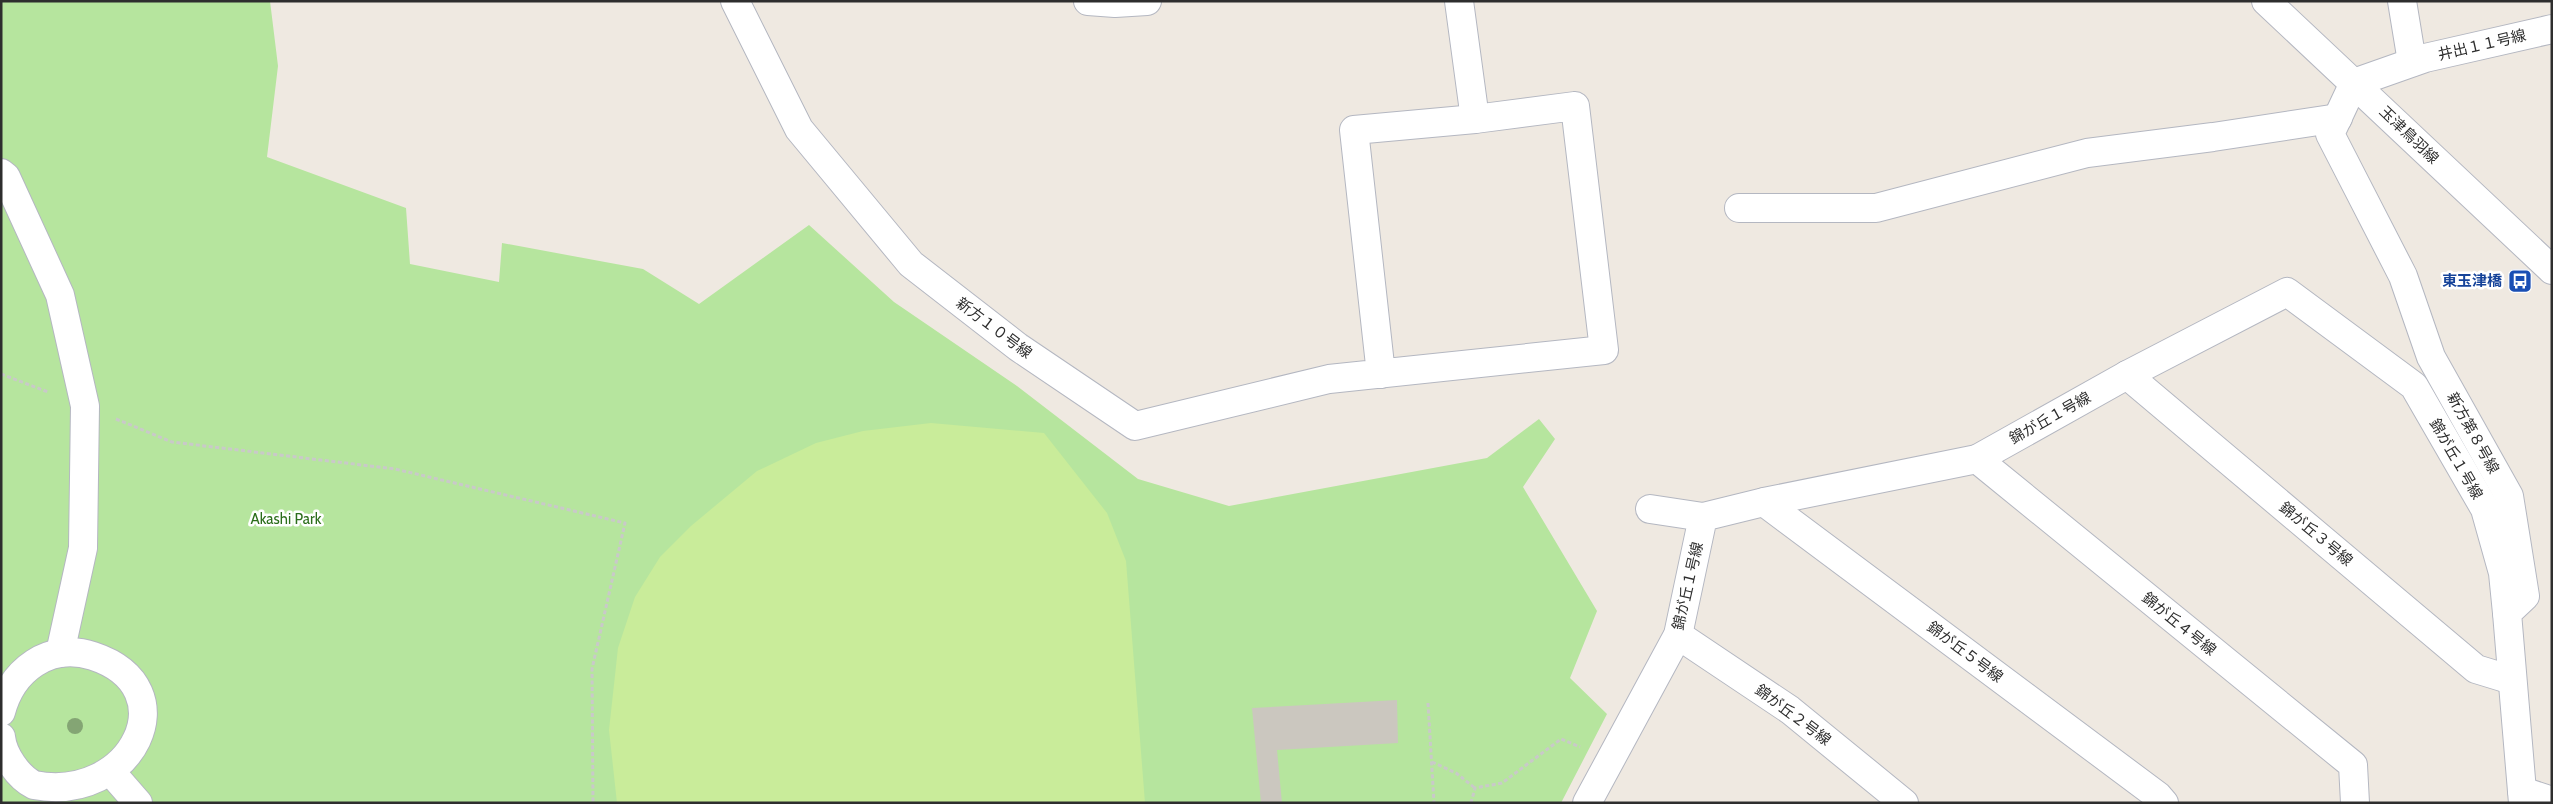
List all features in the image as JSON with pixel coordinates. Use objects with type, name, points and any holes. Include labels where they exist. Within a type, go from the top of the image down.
[{"type":"street","name":"新方１０号線","points":[[735,1],[799,129],[910,264],[1018,347],[1135,426],[1329,379],[1604,350],[1574,106],[1475,119]]},
{"type":"street","points":[[1088,1],[1115,3],[1147,1]]},
{"type":"street","points":[[1381,374],[1354,130],[1475,119],[1459,1]]},
{"type":"street","name":"玉津鳥羽線","points":[[2266,1],[2552,270]]},
{"type":"street","points":[[2402,1],[2412,62]]},
{"type":"street","name":"井出１１号線","points":[[2354,83],[2412,62],[2552,29]]},
{"type":"street","name":"新方第８号線","points":[[2354,83],[2330,134],[2403,276],[2430,356],[2509,496],[2525,596],[2507,614]]},
{"type":"street","points":[[1739,208],[1876,208],[2088,153],[2338,118]]},
{"type":"street","points":[[1,172],[6,178],[60,296],[85,406],[83,548],[60,653]]},
{"type":"street","name":"錦が丘１号線","points":[[1587,803],[1678,635],[1703,517],[1764,502],[1977,459],[2127,375],[2287,292],[2414,386],[2485,508],[2503,573],[2507,614]]},
{"type":"street","name":"錦が丘３号線","points":[[2127,375],[2476,669],[2512,680]]},
{"type":"street","name":"錦が丘４号線","points":[[1977,459],[2353,765],[2355,803]]},
{"type":"street","name":"錦が丘５号線","points":[[1764,502],[2158,796],[2164,803]]},
{"type":"street","points":[[1650,509],[1703,517]]},
{"type":"street","points":[[2507,614],[2523,797],[2552,801]]},
{"type":"street","name":"錦が丘２号線","points":[[1678,635],[1790,710],[1904,803]]},
{"type":"street","points":[[1,712],[6,694],[20,674],[38,660],[60,653],[83,653],[106,660],[124,675],[137,695],[144,717],[142,740],[134,762],[118,780],[97,792],[74,797],[50,793],[6,769],[1,737]]},
{"type":"street","points":[[118,780],[138,803]]},
{"type":"path","points":[[1,374],[172,442],[395,469],[625,523],[592,669],[593,803]]},
{"type":"path","points":[[1428,703],[1434,803]]},
{"type":"path","points":[[1432,762],[1456,773],[1476,788],[1502,783],[1561,739]]},
{"type":"path","points":[[1471,803],[1476,788]]},
{"type":"green space","name":"Akashi Park","points":[[1,1],[270,1],[278,66],[267,157],[406,208],[410,264],[499,282],[502,243],[643,269],[699,304],[809,225],[894,302],[1017,386],[1138,479],[1229,506],[1487,458],[1539,419],[1555,439],[1523,487],[1597,611],[1570,678],[1607,714],[1561,803],[1,803]]},
{"type":"green space","points":[[931,423],[1044,433],[1107,513],[1126,561],[1145,803],[617,803],[609,730],[618,648],[635,597],[660,557],[691,526],[757,471],[816,443],[863,431]]},
{"type":"building","points":[[1397,700],[1398,743],[1277,750],[1282,803],[1261,803],[1252,708]]},
{"type":"place","name":"東玉津橋","points":[[2520,281]]}]
